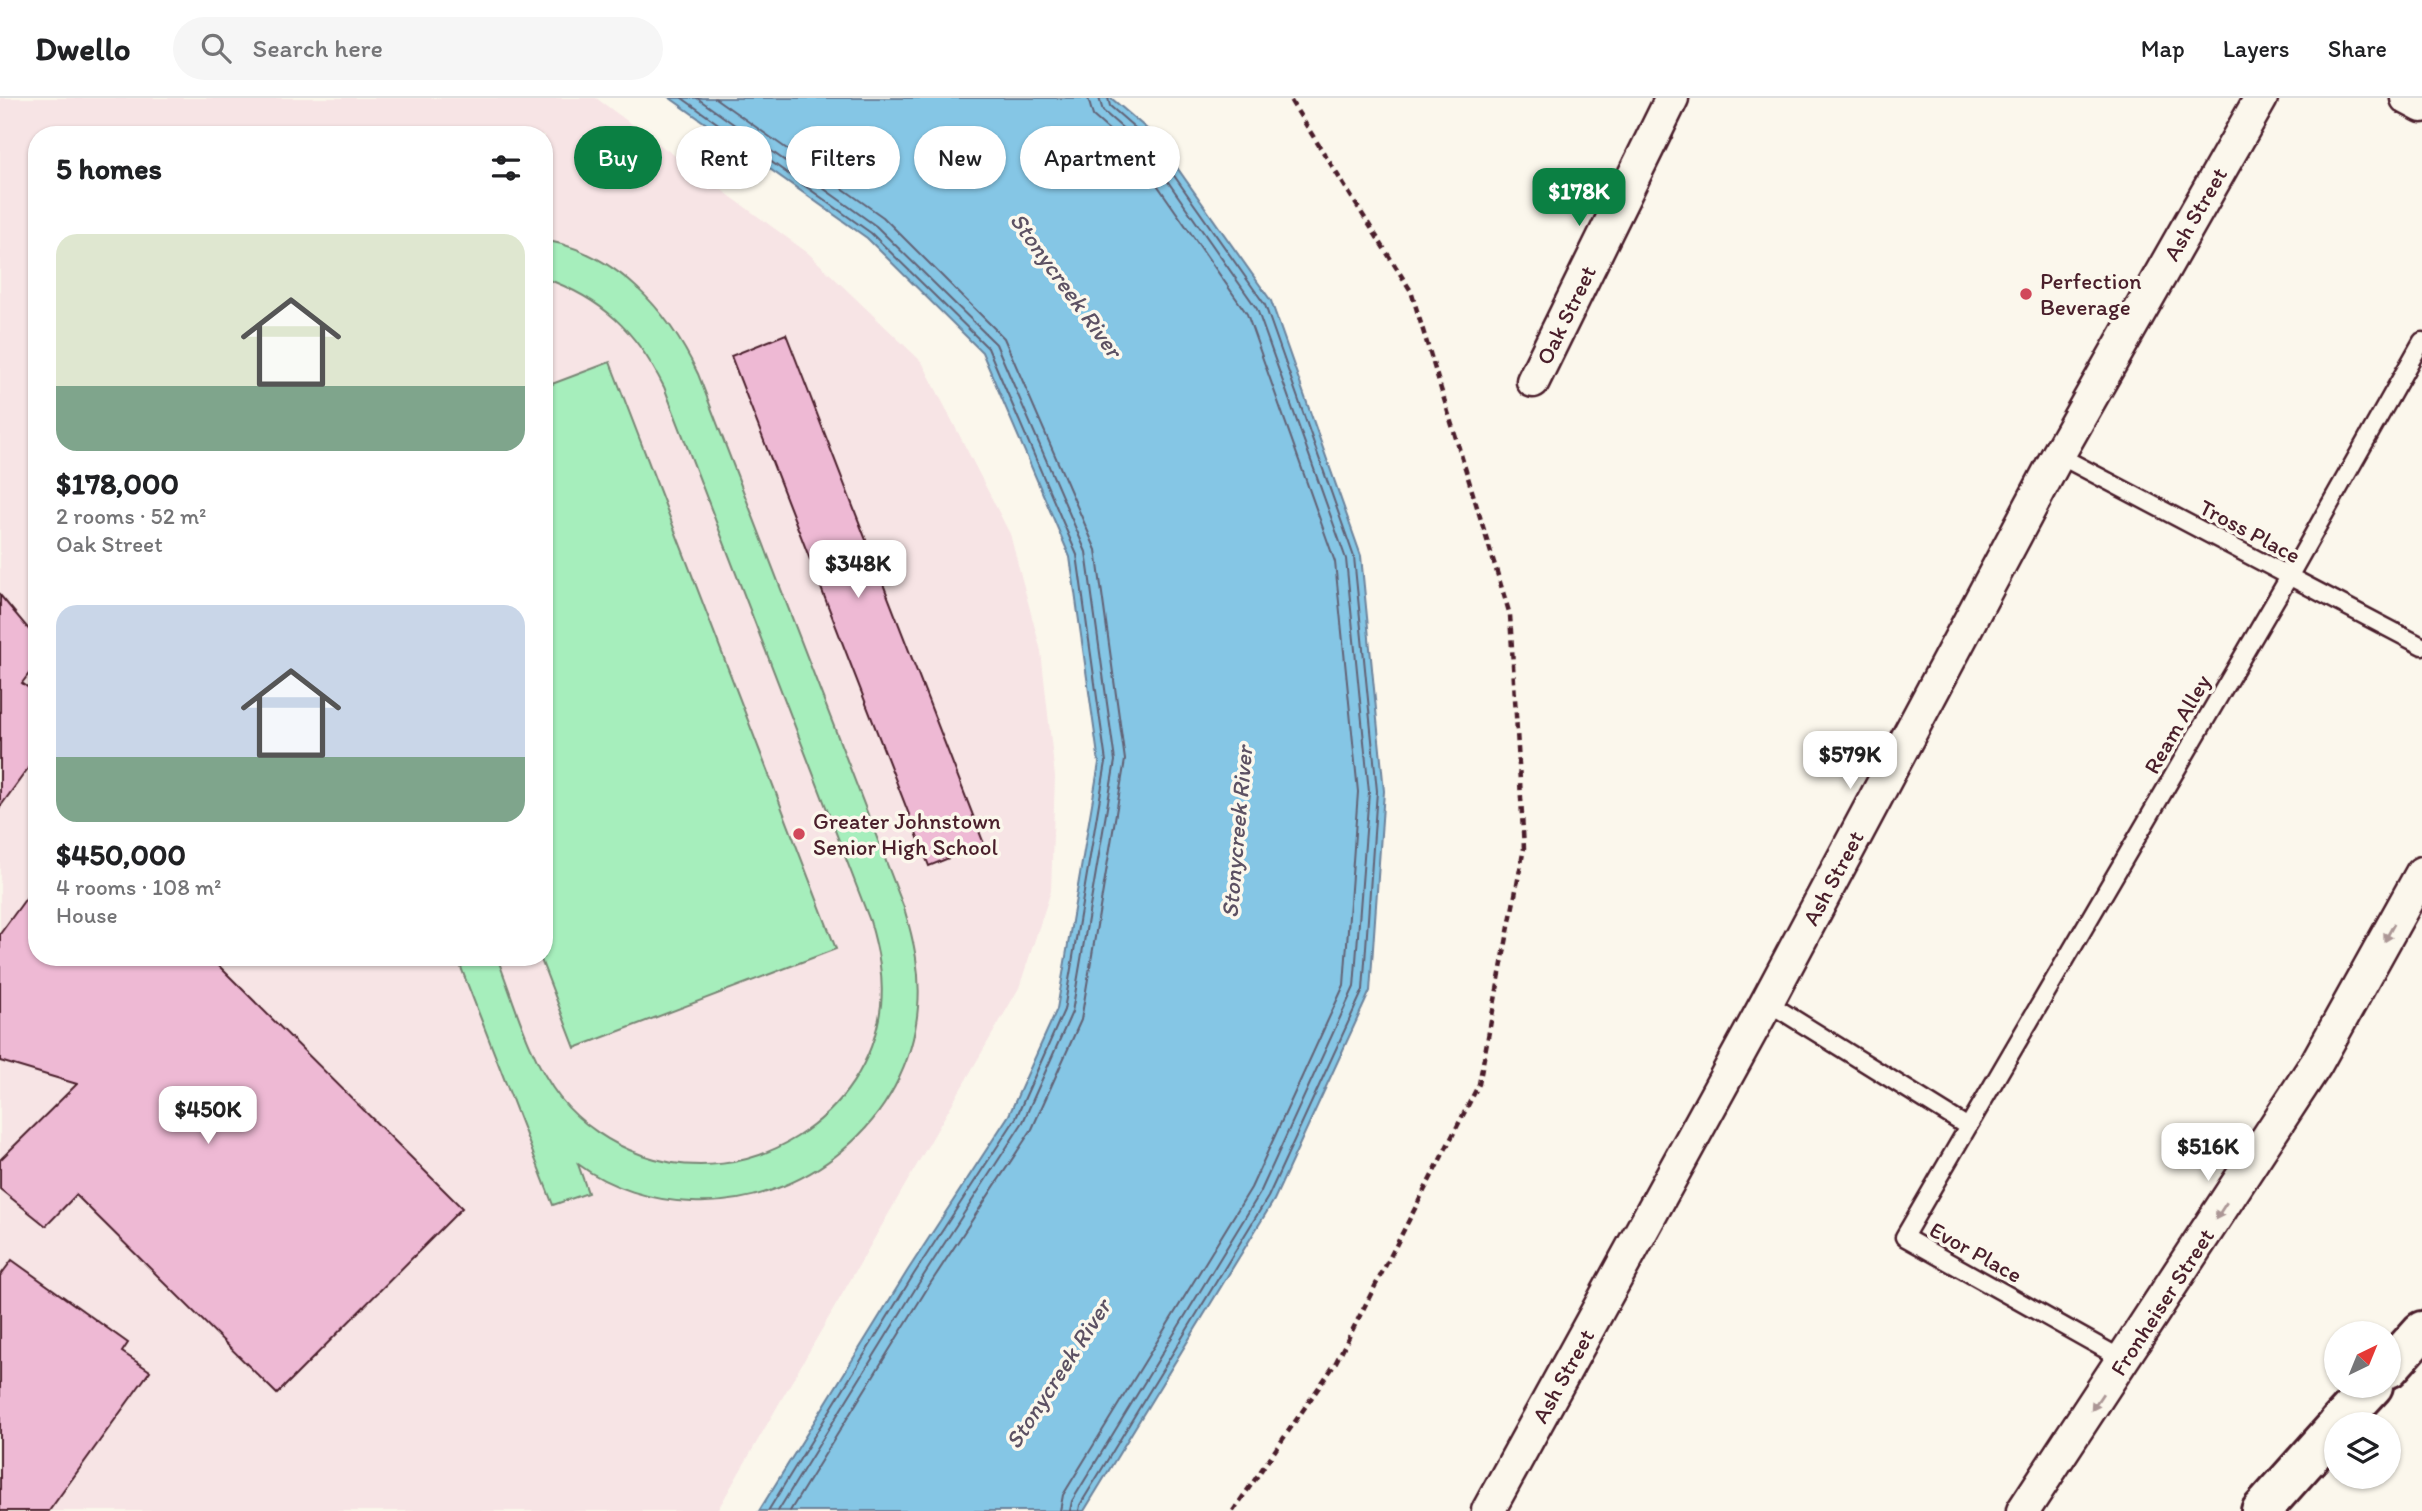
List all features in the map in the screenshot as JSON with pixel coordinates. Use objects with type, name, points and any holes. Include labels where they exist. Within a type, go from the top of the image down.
[{"type":"street","name":"Oak Street","points":[[1534,381],[1672,98]]},
{"type":"street","name":"Ash Street","points":[[1488,1511],[1767,1002],[2058,455],[2261,98]]},
{"type":"street","points":[[2407,98],[2422,106]]},
{"type":"street","name":"Fronheiser Street","points":[[2023,1511],[2316,1064],[2422,873]]},
{"type":"street","points":[[2401,1355],[2422,1331]]},
{"type":"street","points":[[2350,1412],[2362,1398]]},
{"type":"street","points":[[2261,1511],[2324,1441]]},
{"type":"lane","name":"Ream Alley","points":[[1968,1127],[2289,578],[2422,341]]},
{"type":"lane","name":"Tross Place","points":[[2058,455],[2422,646]]},
{"type":"lane","points":[[1767,1002],[1968,1127]]},
{"type":"lane","name":"Evor Place","points":[[1968,1127],[1904,1237],[2124,1360]]},
{"type":"path","points":[[1233,1511],[1335,1364],[1479,1084],[1524,849],[1510,615],[1411,291],[1289,98]]},
{"type":"shaded area","name":"Greater Johnstown Senior High School","points":[[0,98],[596,98],[634,126],[574,126],[574,189],[662,189],[662,146],[676,156],[676,189],[720,189],[808,253],[922,362],[1010,534],[1041,651],[1055,777],[1051,891],[1019,988],[717,1511],[0,1511]]},
{"type":"green space","points":[[553,242],[595,257],[617,271],[655,307],[686,350],[698,374],[904,908],[914,945],[919,994],[910,1049],[895,1087],[872,1121],[844,1150],[810,1173],[773,1190],[733,1200],[692,1202],[647,1196],[604,1180],[578,1164],[588,1193],[553,1205],[460,966],[500,966],[540,1066],[560,1098],[577,1116],[597,1132],[630,1150],[682,1164],[723,1164],[761,1154],[797,1137],[828,1113],[853,1082],[871,1046],[881,1005],[880,963],[870,921],[664,387],[642,349],[616,319],[565,286],[553,281]]},
{"type":"green space","points":[[610,362],[836,949],[575,1048],[543,966],[553,966],[553,384]]},
{"type":"water","name":"Stonycreek River","points":[[670,98],[1111,98],[1144,126],[1020,126],[1020,189],[1180,189],[1180,172],[1271,301],[1361,556],[1384,791],[1370,991],[1274,1200],[1084,1511],[759,1511],[908,1270],[1009,1115],[1057,1009],[1099,763],[1070,557],[982,352],[867,238],[798,189],[900,189],[900,126],[786,126],[786,180],[772,170],[772,126],[709,126]]},
{"type":"building","points":[[786,334],[984,844],[929,866],[731,356]]},
{"type":"building","points":[[0,595],[28,628],[28,675],[22,683],[28,687],[28,768],[0,807]]},
{"type":"building","points":[[28,895],[28,966],[219,966],[462,1208],[277,1394],[76,1195],[46,1226],[0,1189],[0,1160],[77,1084],[0,1061],[0,934]]},
{"type":"building","points":[[12,1260],[128,1343],[122,1352],[150,1371],[49,1511],[0,1511],[0,1276]]},
{"type":"place","name":"Perfection Beverage","points":[[2026,294]]},
{"type":"place","name":"Greater Johnstown Senior High School","points":[[799,834]]}]
